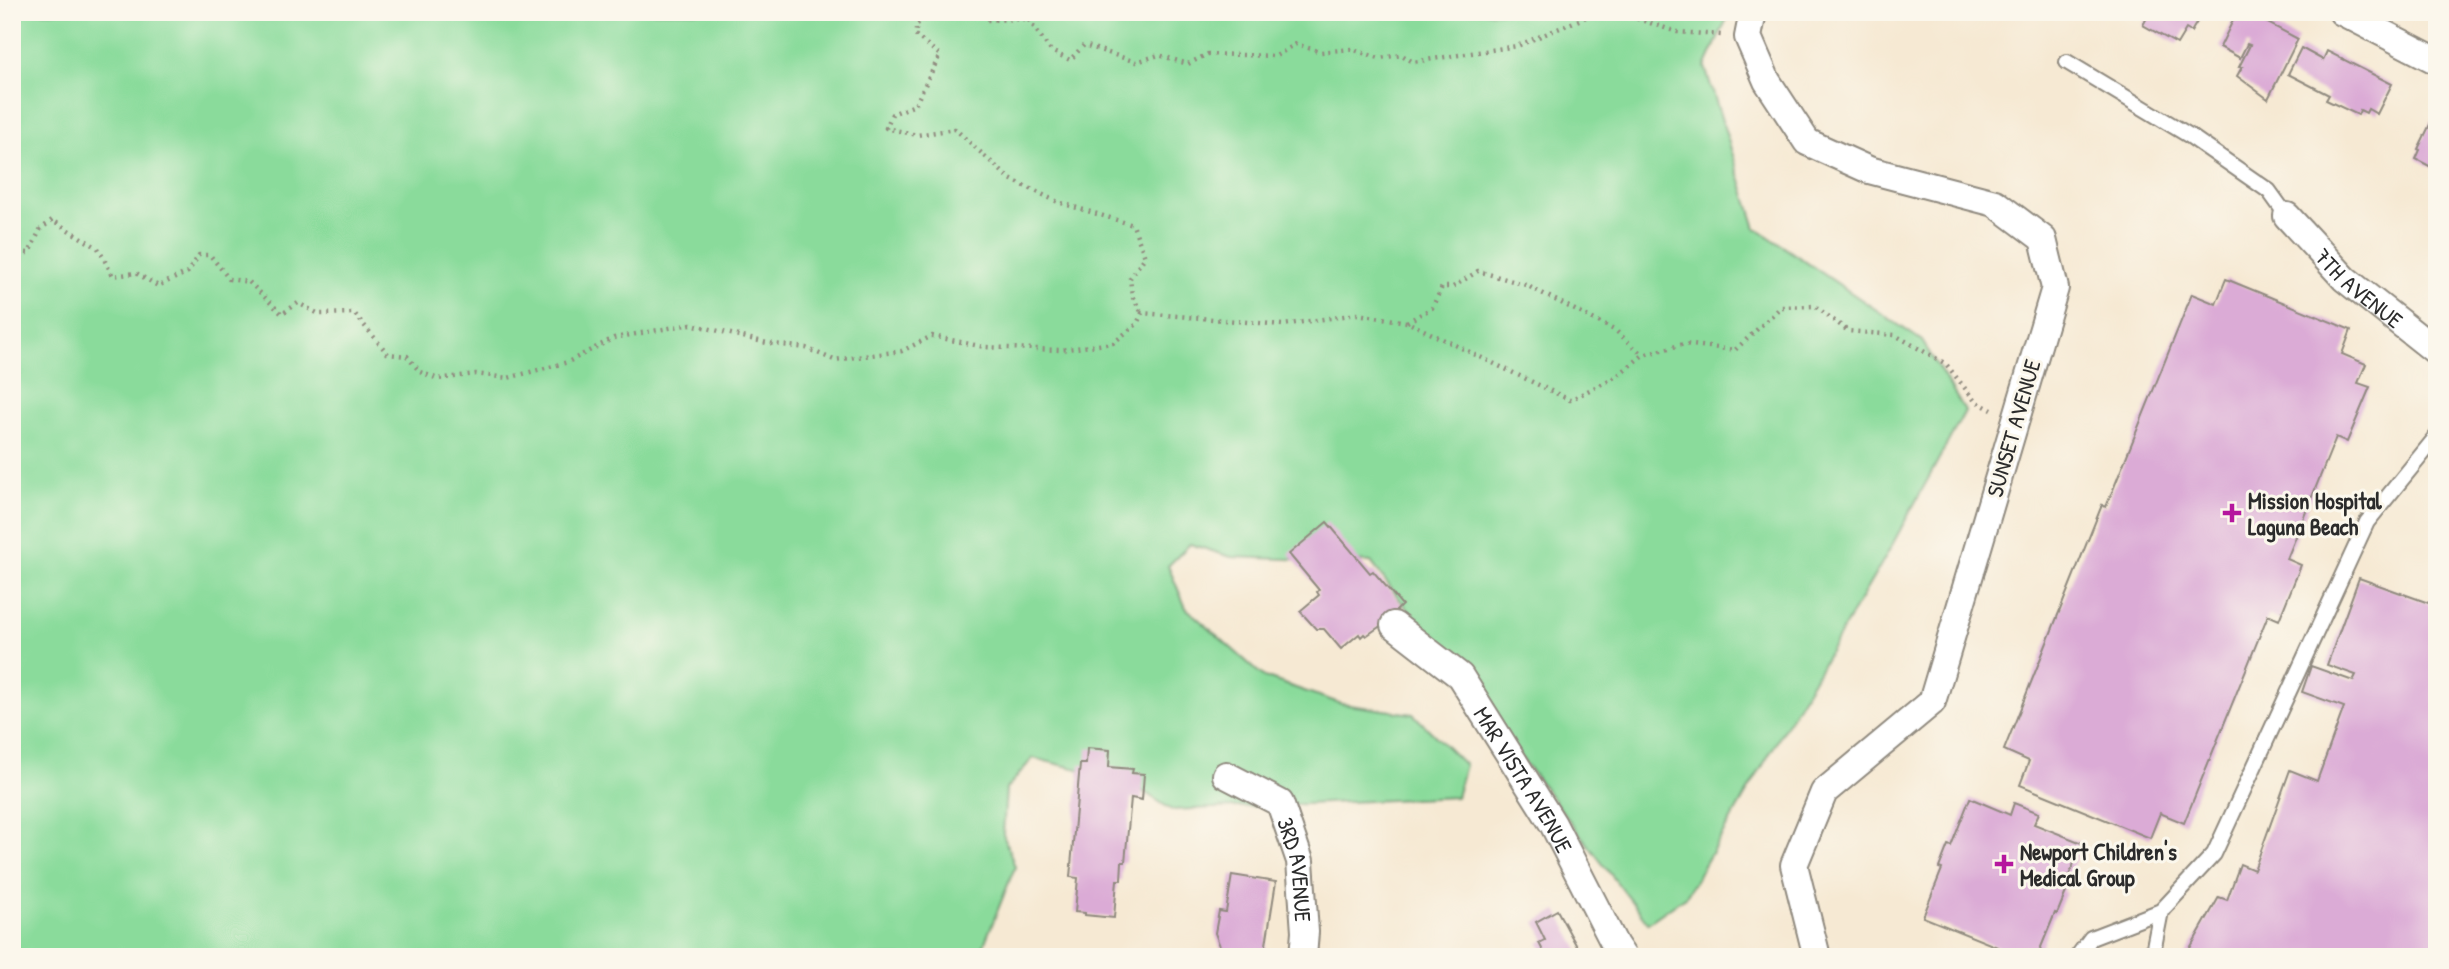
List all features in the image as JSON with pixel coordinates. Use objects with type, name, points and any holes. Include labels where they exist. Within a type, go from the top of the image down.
[{"type":"street","points":[[2342,12],[2434,54]]},
{"type":"street","name":"SUNSET AVENUE","points":[[1751,24],[1768,81],[1807,142],[1869,170],[1995,203],[2043,239],[2055,288],[1932,702],[1824,792],[1794,864],[1816,957]]},
{"type":"street","name":"7TH AVENUE","points":[[2287,216],[2345,279],[2437,352]]},
{"type":"street","name":"MAR VISTA AVENUE","points":[[1394,625],[1460,676],[1553,824],[1623,957]]},
{"type":"street","name":"3RD AVENUE","points":[[1226,775],[1280,803],[1300,861],[1306,932],[1303,957]]},
{"type":"lane","points":[[2067,62],[2190,136],[2269,191],[2287,216]]},
{"type":"lane","points":[[2077,957],[2091,938],[2161,911],[2214,854],[2367,522],[2437,436]]},
{"type":"lane","points":[[2152,957],[2161,911]]},
{"type":"path","points":[[937,12],[917,24],[915,35],[940,55],[915,105],[892,114],[886,128],[917,135],[955,129],[1010,179],[1058,202],[1133,225],[1145,257],[1130,278],[1132,296],[1142,313]]},
{"type":"path","points":[[976,12],[987,20],[1028,19],[1051,51],[1070,60],[1084,45],[1136,62],[1159,55],[1188,64],[1208,54],[1276,57],[1296,44],[1321,52],[1351,49],[1379,58],[1402,55],[1413,62],[1459,57],[1517,46],[1598,12]]},
{"type":"path","points":[[1616,12],[1676,32],[1751,24]]},
{"type":"path","points":[[12,252],[29,253],[40,229],[52,220],[97,248],[113,276],[136,273],[158,286],[188,272],[199,255],[210,255],[229,279],[249,282],[282,314],[298,303],[319,314],[354,313],[388,354],[407,356],[420,372],[438,379],[475,374],[508,378],[568,362],[614,338],[691,324],[767,343],[806,348],[834,360],[902,351],[932,336],[997,347],[1060,349],[1113,343],[1137,324],[1142,313]]},
{"type":"path","points":[[1407,322],[1432,308],[1442,287],[1453,287],[1478,271],[1526,285],[1616,331],[1643,355]]},
{"type":"path","points":[[1142,313],[1283,325],[1357,314],[1407,322],[1570,400],[1617,376],[1643,355],[1684,344],[1735,350],[1781,307],[1815,306],[1848,331],[1895,335],[1915,346],[1946,364],[1975,401],[2015,421]]},
{"type":"green space","points":[[12,12],[1730,12],[1705,67],[1756,228],[1922,341],[1965,411],[1886,556],[1686,896],[1648,923],[1371,562],[1231,557],[1190,544],[1168,566],[1186,608],[1264,677],[1342,704],[1413,714],[1465,765],[1456,797],[1172,810],[1127,781],[1033,758],[1006,789],[1003,834],[1015,867],[979,957],[12,957]]},
{"type":"building","points":[[2150,12],[2203,12],[2191,32],[2186,29],[2177,44],[2143,25]]},
{"type":"building","points":[[2237,12],[2247,12],[2298,39],[2268,99],[2237,76],[2250,45],[2247,44],[2240,58],[2220,47]]},
{"type":"building","points":[[2301,48],[2323,60],[2327,51],[2392,84],[2377,114],[2368,109],[2366,113],[2360,110],[2358,115],[2326,100],[2329,95],[2288,74]]},
{"type":"building","points":[[2437,110],[2437,170],[2416,159],[2420,150],[2418,149]]},
{"type":"building","points":[[2226,279],[2351,330],[2342,354],[2366,364],[2358,383],[2370,387],[2347,442],[2336,437],[2287,559],[2301,565],[2279,620],[2268,615],[2184,823],[2160,813],[2150,838],[2020,785],[2029,761],[2004,750],[2102,505],[2106,507],[2192,294],[2216,304]]},
{"type":"building","points":[[1327,522],[1370,573],[1373,571],[1402,605],[1382,625],[1366,636],[1364,634],[1361,637],[1359,634],[1341,649],[1324,629],[1316,629],[1300,611],[1319,595],[1319,590],[1289,554]]},
{"type":"building","points":[[2359,578],[2437,606],[2437,957],[2185,957],[2219,897],[2227,900],[2240,864],[2254,870],[2290,770],[2317,781],[2344,707],[2302,692],[2311,666],[2353,681],[2356,675],[2327,665]]},
{"type":"building","points":[[1087,748],[1110,750],[1109,767],[1133,769],[1132,773],[1144,774],[1142,800],[1131,798],[1125,862],[1122,862],[1121,880],[1117,880],[1114,918],[1075,912],[1078,878],[1070,877],[1080,764],[1086,764]]},
{"type":"building","points":[[1970,798],[2010,815],[2014,803],[2039,813],[2034,824],[2082,843],[2063,891],[2066,892],[2037,957],[2022,957],[1923,917],[1942,869],[1939,868],[1948,845],[1951,846]]},
{"type":"building","points":[[1232,875],[1276,882],[1264,957],[1234,952],[1233,955],[1223,954],[1215,933],[1219,911],[1226,912]]},
{"type":"building","points":[[1557,910],[1580,952],[1576,955],[1578,957],[1546,957],[1539,943],[1545,940],[1536,922]]},
{"type":"place","name":"Mission Hospital Laguna Beach","points":[[2232,513]]},
{"type":"place","name":"Newport Children's Medical Group","points":[[2004,864]]}]
